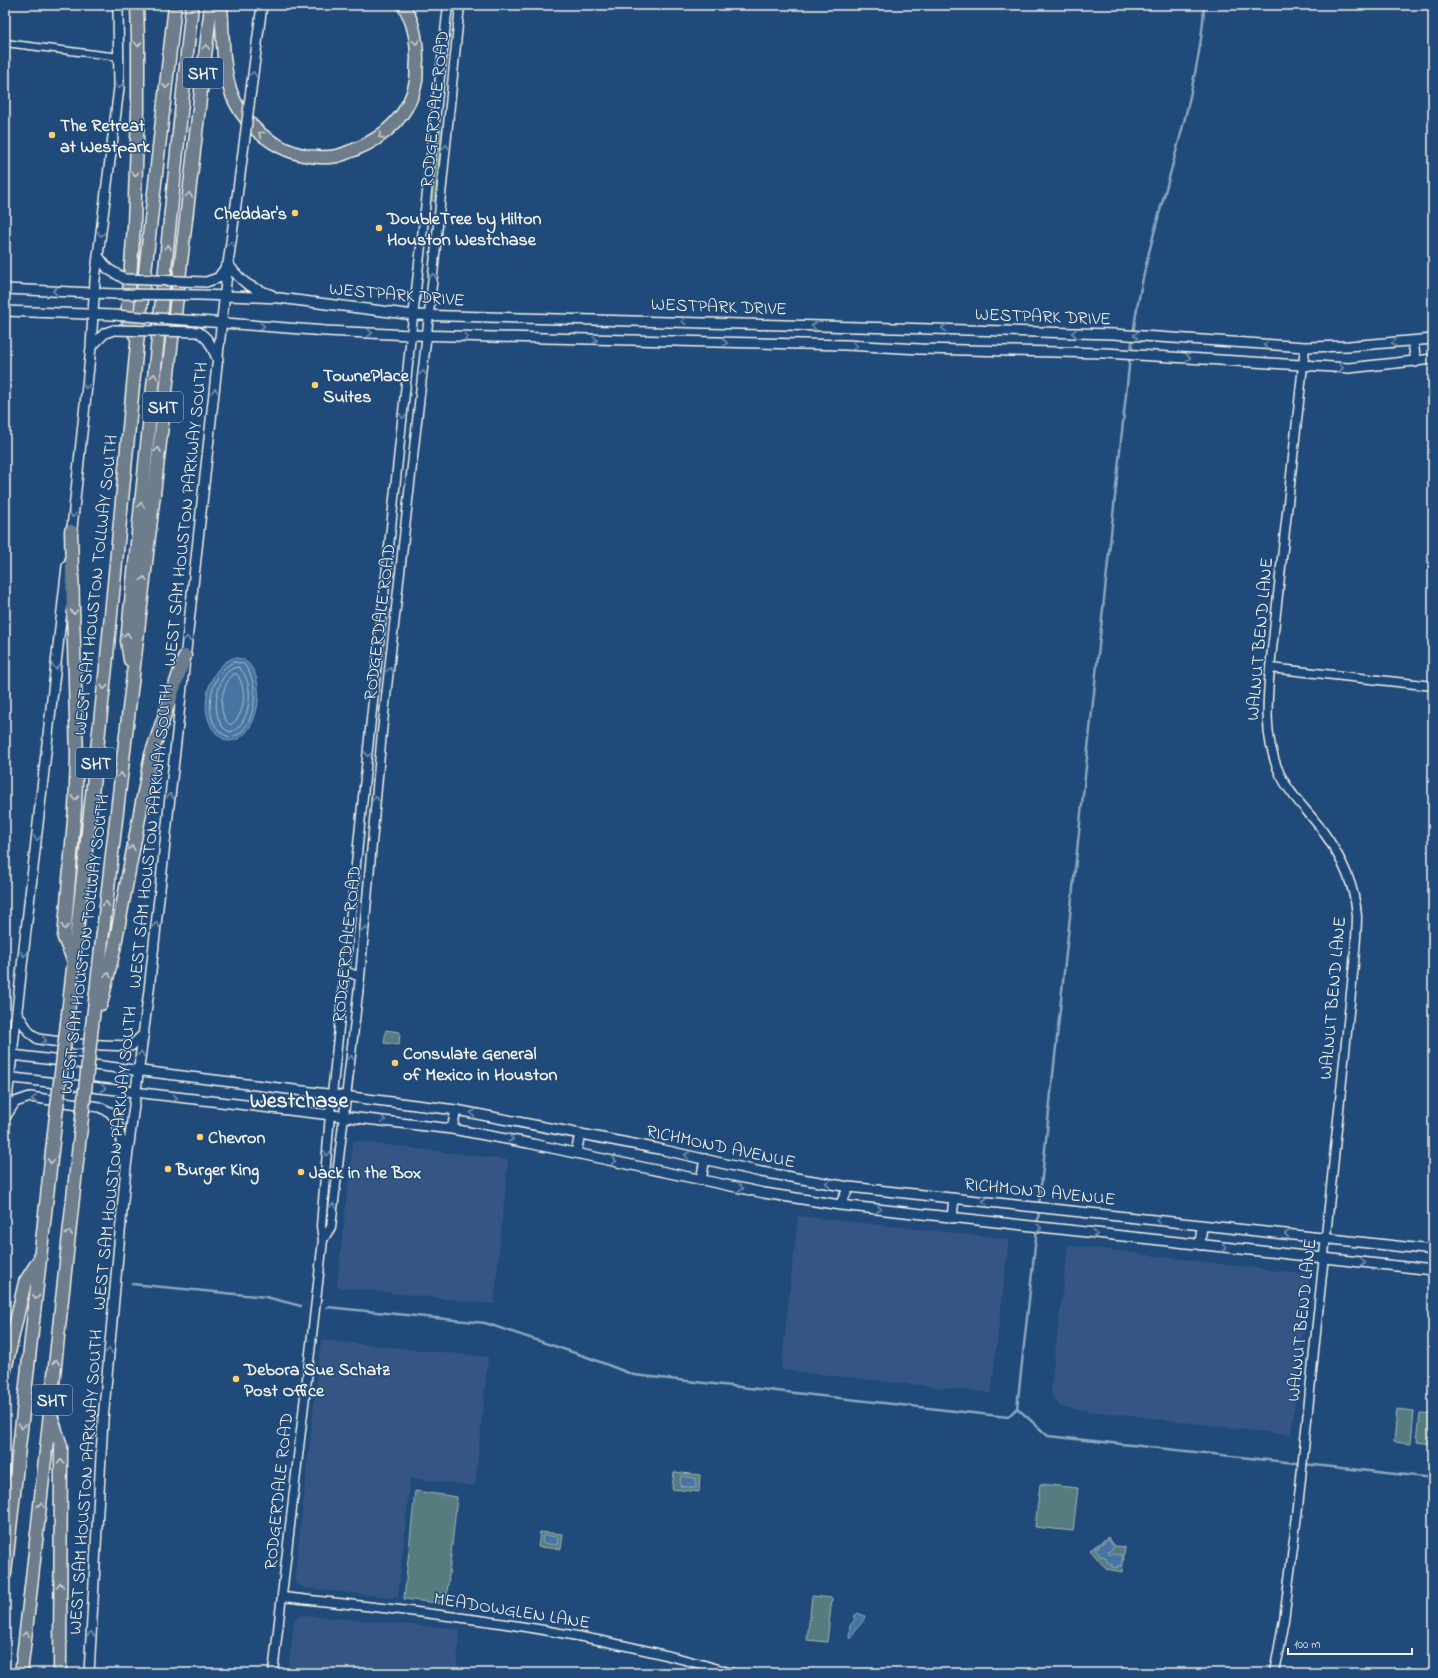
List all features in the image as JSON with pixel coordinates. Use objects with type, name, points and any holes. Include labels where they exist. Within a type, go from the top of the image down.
[{"type":"highway","points":[[137,5],[138,110],[134,224],[127,318],[137,340]]},
{"type":"highway","name":"WEST SAM HOUSTON TOLLWAY SOUTH","points":[[5,1574],[106,667],[137,340],[175,5]]},
{"type":"highway","points":[[133,673],[127,641],[192,5]]},
{"type":"highway","name":"WEST SAM HOUSTON TOLLWAY SOUTH","points":[[21,1673],[51,1412],[88,1062],[94,1027],[133,673],[211,5]]},
{"type":"highway","points":[[221,5],[224,59],[230,90],[243,116],[260,134],[278,146],[297,154],[318,157],[337,156],[372,143],[390,129],[406,107],[416,81],[417,46],[411,20],[403,5]]},
{"type":"highway","points":[[71,531],[77,759],[64,938],[74,961]]},
{"type":"highway","points":[[94,1027],[114,950],[151,755],[185,656]]},
{"type":"highway","points":[[5,1370],[25,1282],[40,1258]]},
{"type":"highway","points":[[51,1412],[61,1446],[60,1673]]},
{"type":"main road","points":[[5,1117],[8,1055],[17,1013],[91,347],[92,315],[98,256],[119,88],[118,5]]},
{"type":"main road","name":"WEST SAM HOUSTON PARKWAY SOUTH","points":[[89,1673],[103,1420],[126,1168],[144,1034],[223,322],[228,264],[262,5]]},
{"type":"main road","points":[[98,256],[108,269],[125,279],[206,282],[218,278],[228,264],[246,284],[280,298]]},
{"type":"main road","name":"WESTPARK DRIVE","points":[[5,289],[116,294],[280,298],[414,315],[1113,334],[1305,347],[1413,342],[1433,338]]},
{"type":"main road","name":"WESTPARK DRIVE","points":[[5,311],[113,315],[223,322],[326,331],[426,336],[846,345],[920,350],[1149,356],[1349,368],[1433,359]]},
{"type":"main road","points":[[91,347],[105,333],[114,330],[198,332],[206,336],[209,340],[218,360]]},
{"type":"main road","points":[[1413,342],[1416,362]]},
{"type":"main road","points":[[17,1013],[29,1032],[38,1039],[75,1044],[131,1046],[144,1034]]},
{"type":"main road","name":"RICHMOND AVENUE","points":[[8,1055],[456,1110],[705,1159],[761,1172],[849,1187],[1433,1250]]},
{"type":"main road","name":"RICHMOND AVENUE","points":[[7,1077],[452,1129],[576,1153],[771,1194],[840,1205],[1056,1230],[1433,1270]]},
{"type":"main road","points":[[5,1117],[15,1102],[30,1097],[99,1106],[110,1112],[117,1121],[120,1146],[126,1168]]},
{"type":"main road","points":[[452,1129],[456,1110]]},
{"type":"main road","points":[[576,1153],[580,1134]]},
{"type":"main road","points":[[701,1180],[705,1159]]},
{"type":"main road","points":[[840,1205],[849,1187]]},
{"type":"main road","points":[[952,1218],[954,1198]]},
{"type":"main road","points":[[1200,1245],[1202,1225]]},
{"type":"street","name":"RODGERDALE ROAD","points":[[273,1673],[283,1597],[323,1240],[321,1226],[330,1114],[411,335],[448,5]]},
{"type":"street","name":"RODGERDALE ROAD","points":[[323,1240],[331,1227],[360,977],[382,732],[429,315],[460,5]]},
{"type":"street","points":[[5,43],[118,56]]},
{"type":"street","points":[[439,85],[453,87]]},
{"type":"street","name":"WALNUT BEND LANE","points":[[1274,1673],[1284,1620],[1302,1478],[1354,964],[1357,916],[1355,899],[1343,864],[1322,830],[1295,797],[1279,772],[1268,736],[1266,718],[1270,668],[1305,347]]},
{"type":"street","points":[[396,489],[410,491]]},
{"type":"street","points":[[384,604],[397,606]]},
{"type":"street","points":[[1270,668],[1433,686]]},
{"type":"street","points":[[370,731],[382,732]]},
{"type":"street","points":[[359,834],[373,836]]},
{"type":"street","points":[[345,971],[360,977]]},
{"type":"street","name":"MEADOWGLEN LANE","points":[[283,1597],[451,1615],[512,1624],[618,1643],[661,1653],[732,1673]]},
{"type":"shaded area","points":[[353,1141],[508,1160],[494,1304],[337,1287]]},
{"type":"shaded area","points":[[798,1216],[1009,1239],[991,1393],[781,1370]]},
{"type":"shaded area","points":[[1068,1245],[1310,1275],[1291,1435],[1066,1408],[1059,1405],[1052,1396],[1051,1388]]},
{"type":"shaded area","points":[[321,1340],[488,1357],[475,1486],[410,1478],[398,1598],[305,1588],[296,1584],[295,1578]]},
{"type":"shaded area","points":[[301,1615],[460,1629],[456,1673],[288,1673],[294,1621]]},
{"type":"green space","points":[[438,130],[441,130],[441,134],[435,201],[432,201],[432,183]]},
{"type":"green space","points":[[386,1030],[400,1032],[399,1045],[384,1043]]},
{"type":"green space","points":[[1397,1409],[1414,1411],[1411,1444],[1394,1442]]},
{"type":"green space","points":[[1420,1413],[1433,1414],[1431,1444],[1417,1442]]},
{"type":"green space","points":[[674,1472],[700,1475],[699,1492],[672,1489]]},
{"type":"green space","points":[[1040,1484],[1078,1488],[1073,1531],[1035,1527]]},
{"type":"green space","points":[[415,1491],[457,1497],[446,1604],[404,1599]]},
{"type":"green space","points":[[540,1532],[563,1534],[561,1549],[538,1547]]},
{"type":"green space","points":[[1108,1537],[1115,1546],[1125,1547],[1122,1572],[1106,1569],[1090,1550]]},
{"type":"green space","points":[[812,1596],[832,1598],[827,1642],[807,1640]]},
{"type":"water","points":[[233,658],[245,661],[253,670],[257,683],[258,698],[256,714],[250,728],[240,737],[228,741],[217,734],[210,724],[206,699],[209,686],[215,674],[223,664]]},
{"type":"water","points":[[681,1476],[696,1478],[696,1488],[680,1486]]},
{"type":"water","points":[[543,1535],[558,1537],[557,1545],[542,1543]]},
{"type":"water","points":[[1108,1539],[1114,1548],[1108,1552],[1110,1555],[1123,1555],[1121,1566],[1118,1565],[1117,1568],[1112,1567],[1104,1556],[1101,1557],[1095,1549]]},
{"type":"water","points":[[858,1613],[865,1616],[864,1619],[852,1638],[849,1638],[850,1625],[854,1621],[855,1615]]},
{"type":"waterway","points":[[1131,352],[1135,320],[1148,257],[1189,101],[1201,41],[1204,5]]},
{"type":"waterway","points":[[1039,1205],[1130,357]]},
{"type":"waterway","points":[[327,1307],[485,1323],[587,1357],[634,1375],[1008,1417],[1017,1408],[1039,1210]]},
{"type":"waterway","points":[[132,1284],[266,1297],[301,1306]]},
{"type":"waterway","points":[[1017,1408],[1048,1436],[1433,1478]]},
{"type":"place","name":"The Retreat at Westpark","points":[[52,135]]},
{"type":"place","name":"Cheddar's","points":[[295,213]]},
{"type":"place","name":"DoubleTree by Hilton Houston Westchase","points":[[379,228]]},
{"type":"place","name":"TownePlace Suites","points":[[315,385]]},
{"type":"place","name":"Consulate General of Mexico in Houston","points":[[395,1063]]},
{"type":"place","name":"Chevron","points":[[200,1137]]},
{"type":"place","name":"Burger King","points":[[168,1169]]},
{"type":"place","name":"Jack in the Box","points":[[301,1172]]},
{"type":"place","name":"Debora Sue Schatz Post Office","points":[[236,1379]]},
{"type":"district","name":"Westchase","points":[[299,1099]]}]
